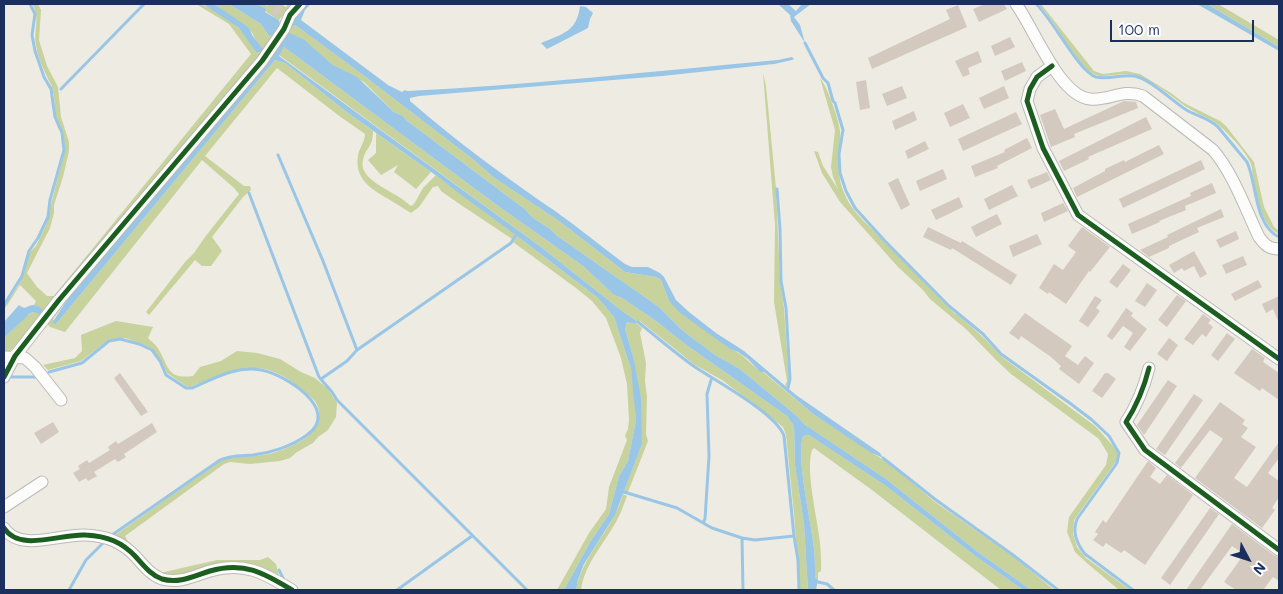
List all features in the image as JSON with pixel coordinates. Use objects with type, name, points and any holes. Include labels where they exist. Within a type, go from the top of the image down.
[{"type":"street","points":[[4,377],[9,356],[262,61],[284,29],[290,15],[300,4]]},
{"type":"street","points":[[1016,4],[1036,35],[1052,66],[1078,95],[1089,99],[1121,93],[1133,93],[1143,96],[1213,150],[1227,170],[1259,237],[1265,245],[1279,250]]},
{"type":"street","points":[[1052,66],[1037,77],[1030,89],[1027,101],[1043,148],[1078,215],[1279,359]]},
{"type":"street","points":[[9,356],[26,358],[35,366],[61,400]]},
{"type":"street","points":[[1149,368],[1144,388],[1136,407],[1126,422],[1145,450],[1279,550]]},
{"type":"street","points":[[4,507],[42,482]]},
{"type":"street","points":[[4,528],[12,537],[26,542],[86,534],[111,538],[127,548],[155,576],[168,580],[179,581],[220,569],[240,568],[268,575],[292,590]]},
{"type":"green space","points":[[32,4],[38,4],[41,10],[39,40],[47,66],[58,87],[61,117],[69,142],[69,151],[54,205],[50,228],[27,273],[37,287],[47,296],[54,296],[251,54],[229,24],[196,4],[213,10],[240,29],[256,52],[259,46],[250,29],[214,4],[229,4],[261,24],[269,36],[274,35],[260,60],[40,321],[10,351],[4,354],[4,336],[28,315],[37,312],[38,308],[34,305],[36,301],[20,285],[4,310],[4,307],[18,286],[25,270],[29,253],[36,246],[46,225],[65,149],[56,116],[51,85],[37,50],[35,40],[36,14]]},
{"type":"green space","points":[[250,4],[265,4],[267,6],[269,4],[281,4],[286,7],[288,4],[292,4],[279,20],[265,11],[263,7]]},
{"type":"green space","points":[[1038,4],[1041,4],[1094,71],[1103,74],[1126,71],[1140,74],[1184,103],[1220,121],[1226,126],[1254,162],[1264,207],[1279,234],[1267,224],[1263,217],[1258,201],[1252,166],[1248,158],[1220,126],[1143,78],[1131,74],[1102,76],[1092,73],[1078,59]]},
{"type":"green space","points":[[1207,4],[1218,4],[1279,40],[1279,47]]},
{"type":"green space","points":[[291,15],[295,25],[474,160],[493,177],[559,221],[625,272],[656,277],[661,280],[669,301],[730,349],[736,351],[763,372],[813,414],[891,465],[935,502],[1014,557],[1054,590],[1031,590],[978,552],[886,479],[804,424],[740,369],[715,355],[682,330],[659,307],[556,235],[403,116],[394,112],[364,82],[333,65],[307,44],[279,42],[280,48],[69,297],[53,319],[56,324],[275,60],[285,63],[373,131],[371,144],[364,155],[363,167],[365,173],[376,183],[411,206],[423,188],[436,175],[515,234],[512,239],[441,191],[438,186],[433,187],[419,207],[411,213],[371,188],[362,178],[358,164],[359,153],[365,134],[277,68],[205,156],[244,186],[250,186],[251,190],[243,197],[212,237],[222,251],[211,266],[202,266],[195,260],[149,315],[146,312],[239,194],[202,160],[65,332],[50,327],[47,320]]},
{"type":"green space","points":[[284,47],[494,203],[583,266],[614,295],[622,298],[656,321],[685,344],[787,416],[794,426],[795,465],[804,524],[808,590],[800,590],[786,435],[783,427],[722,380],[695,365],[640,321],[638,322],[622,311],[541,247],[279,55]]},
{"type":"green space","points":[[763,73],[766,86],[776,188],[780,281],[784,308],[789,381],[787,387],[785,385],[787,381],[774,302],[775,225]]},
{"type":"green space","points":[[820,78],[829,95],[840,131],[839,170],[842,186],[848,201],[855,211],[954,313],[984,338],[1002,357],[1095,426],[1118,453],[1117,460],[1074,520],[1073,534],[1077,547],[1086,558],[1130,590],[1119,590],[1088,564],[1075,552],[1067,532],[1069,517],[1106,465],[1108,454],[1099,439],[1011,374],[967,330],[930,299],[898,267],[840,202],[822,173],[814,151],[818,152],[823,166],[838,189],[831,167],[835,130]]},
{"type":"green space","points":[[376,133],[431,172],[416,189],[394,172],[398,165],[381,175],[368,160],[376,153]]},
{"type":"green space","points":[[517,236],[598,298],[614,317],[631,369],[634,387],[636,420],[628,461],[619,476],[609,514],[590,542],[564,590],[557,590],[589,533],[606,509],[609,487],[627,440],[625,436],[629,420],[627,384],[621,358],[606,318],[592,301],[513,242]]},
{"type":"green space","points":[[116,321],[153,327],[148,338],[157,347],[172,373],[177,376],[193,376],[200,367],[221,361],[237,351],[257,353],[280,359],[315,378],[328,389],[337,403],[336,417],[328,430],[313,443],[290,458],[250,464],[230,462],[224,464],[125,536],[130,545],[114,536],[220,461],[226,458],[269,454],[299,443],[314,429],[318,421],[319,412],[315,401],[298,386],[283,376],[269,370],[256,368],[242,369],[190,387],[186,386],[167,373],[160,359],[151,348],[126,338],[111,339],[81,361],[48,370],[43,365],[75,358],[82,351],[81,335]]},
{"type":"green space","points":[[627,322],[636,323],[642,328],[640,333],[646,363],[646,434],[648,441],[628,492],[624,491],[642,444],[633,356],[625,329]]},
{"type":"green space","points":[[809,435],[886,486],[974,555],[1023,590],[1001,590],[872,490],[814,448],[810,459],[810,470],[820,546],[821,571],[818,573],[818,580],[815,577],[814,546],[801,457],[803,436]]},
{"type":"green space","points":[[623,494],[627,496],[619,515],[591,561],[581,590],[576,590],[582,570],[609,525]]},
{"type":"green space","points":[[268,557],[276,564],[279,576],[262,569],[177,576],[160,573],[217,560],[260,560]]},
{"type":"water","points":[[203,4],[214,4],[244,24],[250,29],[252,35],[263,49],[261,52],[256,52],[239,28]]},
{"type":"water","points":[[229,4],[258,5],[266,9],[265,12],[279,20],[281,29],[274,35],[269,36],[261,24]]},
{"type":"water","points":[[304,4],[311,4],[305,10],[301,20],[388,85],[402,92],[405,90],[500,85],[593,77],[778,60],[792,57],[794,59],[774,64],[662,76],[419,96],[410,98],[410,101],[481,158],[564,217],[625,264],[632,267],[648,267],[660,273],[676,300],[689,312],[716,333],[744,351],[796,395],[880,453],[883,458],[870,452],[813,414],[764,372],[760,372],[748,359],[730,349],[679,312],[669,301],[661,280],[656,277],[625,272],[559,221],[493,177],[474,160],[355,69],[295,25],[291,27],[294,17]]},
{"type":"water","points":[[778,4],[788,4],[796,11],[802,4],[811,4],[794,17],[800,25],[805,43],[791,21],[790,15]]},
{"type":"water","points":[[1197,4],[1207,4],[1279,47],[1279,51]]},
{"type":"water","points":[[580,6],[586,7],[593,13],[588,28],[547,49],[541,43],[562,34],[572,27],[576,21]]},
{"type":"water","points":[[287,32],[303,39],[333,65],[357,77],[394,112],[403,116],[556,235],[659,307],[682,330],[715,355],[740,369],[804,424],[886,479],[978,552],[1031,590],[1023,590],[974,555],[886,486],[809,435],[803,436],[801,457],[814,546],[815,577],[818,580],[816,590],[808,590],[804,524],[795,465],[794,426],[787,416],[685,344],[656,321],[622,298],[614,295],[583,266],[494,203],[284,47],[279,56],[541,247],[638,322],[635,324],[627,322],[625,329],[633,356],[641,398],[642,444],[615,515],[584,564],[576,590],[564,590],[590,542],[609,514],[619,476],[628,461],[636,420],[631,369],[614,317],[598,298],[441,179],[348,113],[285,63],[275,60],[56,324],[52,323],[69,297],[279,48],[279,42]]},
{"type":"water","points":[[19,305],[25,308],[34,305],[40,307],[44,312],[40,315],[34,312],[30,314],[4,336],[4,322]]},
{"type":"building","points":[[277,4],[283,9],[276,17],[270,12]]},
{"type":"building","points":[[985,4],[1004,4],[1007,9],[979,22],[973,9]]},
{"type":"building","points":[[958,5],[967,27],[872,69],[868,58],[950,19],[946,10]]},
{"type":"building","points":[[1010,37],[1015,47],[995,56],[991,46]]},
{"type":"building","points":[[978,51],[982,62],[968,68],[970,74],[963,77],[955,61]]},
{"type":"building","points":[[1022,62],[1026,71],[1005,81],[1001,71]]},
{"type":"building","points":[[866,80],[870,108],[860,110],[856,82]]},
{"type":"building","points":[[902,86],[907,98],[887,106],[882,94]]},
{"type":"building","points":[[1004,86],[1009,98],[984,109],[979,98]]},
{"type":"building","points":[[1124,101],[1136,102],[1138,108],[1074,134],[1075,137],[1051,147],[1040,115],[1055,109],[1064,129]]},
{"type":"building","points":[[963,104],[970,118],[950,127],[944,113]]},
{"type":"building","points":[[914,111],[917,120],[895,130],[892,121]]},
{"type":"building","points":[[1016,112],[1022,124],[963,151],[958,139]]},
{"type":"building","points":[[1146,117],[1152,129],[1088,157],[1089,159],[1064,171],[1059,161]]},
{"type":"building","points":[[1027,138],[1032,148],[997,166],[998,168],[975,177],[971,166],[1005,152],[1004,150]]},
{"type":"building","points":[[925,141],[929,149],[908,159],[905,151]]},
{"type":"building","points":[[1159,145],[1164,154],[1077,197],[1073,188],[1105,171],[1105,169],[1124,160],[1125,162]]},
{"type":"building","points":[[1201,160],[1205,169],[1123,208],[1119,199]]},
{"type":"building","points":[[943,169],[947,179],[920,191],[916,181]]},
{"type":"building","points":[[1047,172],[1051,180],[1031,189],[1027,180]]},
{"type":"building","points":[[898,178],[910,205],[901,210],[888,183]]},
{"type":"building","points":[[1212,183],[1216,193],[1185,206],[1186,210],[1132,234],[1128,224],[1191,196],[1190,193]]},
{"type":"building","points":[[1012,185],[1018,196],[989,210],[984,199]]},
{"type":"building","points":[[959,197],[963,207],[936,220],[931,210]]},
{"type":"building","points":[[1063,203],[1068,211],[1044,222],[1041,213]]},
{"type":"building","points":[[1221,209],[1224,217],[1197,228],[1199,232],[1169,246],[1169,248],[1149,257],[1140,250],[1168,237],[1167,235]]},
{"type":"building","points":[[997,214],[1002,224],[976,237],[971,227]]},
{"type":"building","points":[[928,227],[961,243],[962,241],[1017,275],[1011,285],[952,248],[951,250],[923,237]]},
{"type":"building","points":[[1082,227],[1110,247],[1089,271],[1066,304],[1049,292],[1048,294],[1039,288],[1054,264],[1063,270],[1076,252],[1068,246]]},
{"type":"building","points":[[1236,231],[1239,239],[1220,248],[1216,240]]},
{"type":"building","points":[[1037,234],[1042,244],[1013,257],[1009,246]]},
{"type":"building","points":[[1194,251],[1207,274],[1200,278],[1194,266],[1184,271],[1182,268],[1174,273],[1169,265]]},
{"type":"building","points":[[1243,256],[1247,265],[1226,274],[1222,265]]},
{"type":"building","points":[[1123,264],[1131,270],[1117,288],[1109,282]]},
{"type":"building","points":[[1258,280],[1262,287],[1235,301],[1231,294]]},
{"type":"building","points":[[1147,283],[1157,290],[1145,307],[1135,301]]},
{"type":"building","points":[[1177,295],[1186,301],[1167,327],[1158,320]]},
{"type":"building","points":[[1095,296],[1102,300],[1096,308],[1100,311],[1088,327],[1079,321]]},
{"type":"building","points":[[1279,296],[1279,323],[1273,309],[1266,313],[1262,304]]},
{"type":"building","points":[[1126,308],[1133,313],[1131,316],[1147,329],[1130,351],[1124,347],[1133,333],[1123,326],[1112,340],[1107,336]]},
{"type":"building","points":[[1025,313],[1072,346],[1065,356],[1078,365],[1085,356],[1094,363],[1079,384],[1059,369],[1061,366],[1051,357],[1021,336],[1019,340],[1009,333]]},
{"type":"building","points":[[1203,314],[1211,320],[1208,323],[1213,327],[1206,337],[1202,334],[1193,345],[1184,339]]},
{"type":"building","points":[[1227,333],[1235,339],[1218,361],[1211,355]]},
{"type":"building","points":[[1169,338],[1178,345],[1167,361],[1157,354]]},
{"type":"building","points":[[1252,349],[1265,358],[1263,362],[1279,373],[1279,400],[1262,388],[1260,391],[1234,373]]},
{"type":"building","points":[[120,373],[148,412],[141,416],[114,378]]},
{"type":"building","points":[[1105,373],[1116,379],[1102,398],[1092,391]]},
{"type":"building","points":[[1168,380],[1177,386],[1144,435],[1137,425]]},
{"type":"building","points":[[1194,394],[1203,400],[1165,455],[1156,449]]},
{"type":"building","points":[[1220,402],[1245,420],[1242,424],[1248,428],[1241,437],[1256,447],[1234,478],[1247,487],[1279,442],[1279,458],[1268,473],[1279,481],[1279,497],[1272,508],[1275,510],[1262,528],[1195,478],[1223,439],[1210,430],[1181,468],[1175,463]]},
{"type":"building","points":[[53,422],[59,432],[41,444],[34,433]]},
{"type":"building","points":[[152,423],[157,432],[124,454],[126,457],[118,462],[115,459],[94,472],[97,476],[88,481],[86,478],[79,482],[73,473],[80,469],[78,466],[87,460],[89,463],[110,450],[108,447],[116,441],[118,444]]},
{"type":"building","points":[[1148,461],[1156,468],[1150,477],[1160,484],[1167,475],[1193,495],[1145,565],[1124,550],[1121,553],[1106,543],[1103,547],[1093,540],[1098,534],[1095,532],[1103,520],[1106,523]]},
{"type":"building","points":[[1210,508],[1219,514],[1170,585],[1161,578]]},
{"type":"building","points":[[1232,524],[1279,557],[1279,581],[1273,577],[1263,590],[1236,590],[1224,582],[1244,554],[1232,546],[1200,590],[1186,590]]},
{"type":"waterway","points":[[4,305],[22,276],[29,251],[38,238],[48,217],[50,200],[64,150],[62,133],[55,117],[51,89],[44,77],[35,51],[32,35],[35,14],[30,4]]},
{"type":"waterway","points":[[61,89],[144,4]]},
{"type":"waterway","points":[[1036,4],[1089,73],[1101,78],[1129,76],[1141,78],[1148,81],[1188,111],[1215,124],[1247,162],[1261,214],[1271,231],[1279,237]]},
{"type":"waterway","points":[[805,43],[823,78],[828,83],[835,103],[843,130],[839,154],[840,173],[846,191],[855,208],[949,306],[983,334],[1001,354],[1071,404],[1109,436],[1119,453],[1117,463],[1077,519],[1075,533],[1077,542],[1085,554],[1133,590]]},
{"type":"waterway","points":[[278,155],[323,261],[357,350],[511,243],[516,235]]},
{"type":"waterway","points":[[777,189],[781,281],[786,308],[790,379],[788,388]]},
{"type":"waterway","points":[[249,193],[319,377],[337,400],[527,590]]},
{"type":"waterway","points":[[638,322],[695,367],[758,408],[779,427],[784,436],[794,536]]},
{"type":"waterway","points":[[49,372],[82,363],[109,341],[120,339],[152,350],[160,361],[166,375],[186,388],[192,388],[217,377],[243,369],[261,370],[271,373],[283,378],[306,395],[314,405],[318,415],[316,425],[301,439],[288,446],[267,453],[232,456],[220,460],[112,535]]},
{"type":"waterway","points":[[321,379],[347,361],[357,350]]},
{"type":"waterway","points":[[7,377],[36,377]]},
{"type":"waterway","points":[[703,523],[705,519],[709,456],[707,394],[711,380]]},
{"type":"waterway","points":[[883,458],[936,500],[1058,590]]},
{"type":"waterway","points":[[624,492],[677,508],[712,528],[742,538],[755,540],[794,536],[798,560],[799,590]]},
{"type":"waterway","points":[[397,590],[472,536]]},
{"type":"waterway","points":[[742,538],[743,590]]},
{"type":"waterway","points":[[69,590],[86,560],[105,541]]},
{"type":"waterway","points":[[279,570],[284,580]]},
{"type":"waterway","points":[[818,582],[827,584],[834,590]]},
{"type":"cycle path","points":[[4,377],[15,356],[59,300],[262,61],[284,29],[290,15],[300,4]]},
{"type":"cycle path","points":[[1052,66],[1037,77],[1030,89],[1027,101],[1043,148],[1078,215],[1279,359]]},
{"type":"cycle path","points":[[1149,368],[1140,396],[1126,422],[1145,450],[1279,550]]},
{"type":"cycle path","points":[[4,528],[11,535],[31,541],[76,535],[107,538],[125,547],[151,573],[162,579],[180,580],[222,568],[233,567],[253,570],[272,578],[292,590]]}]
